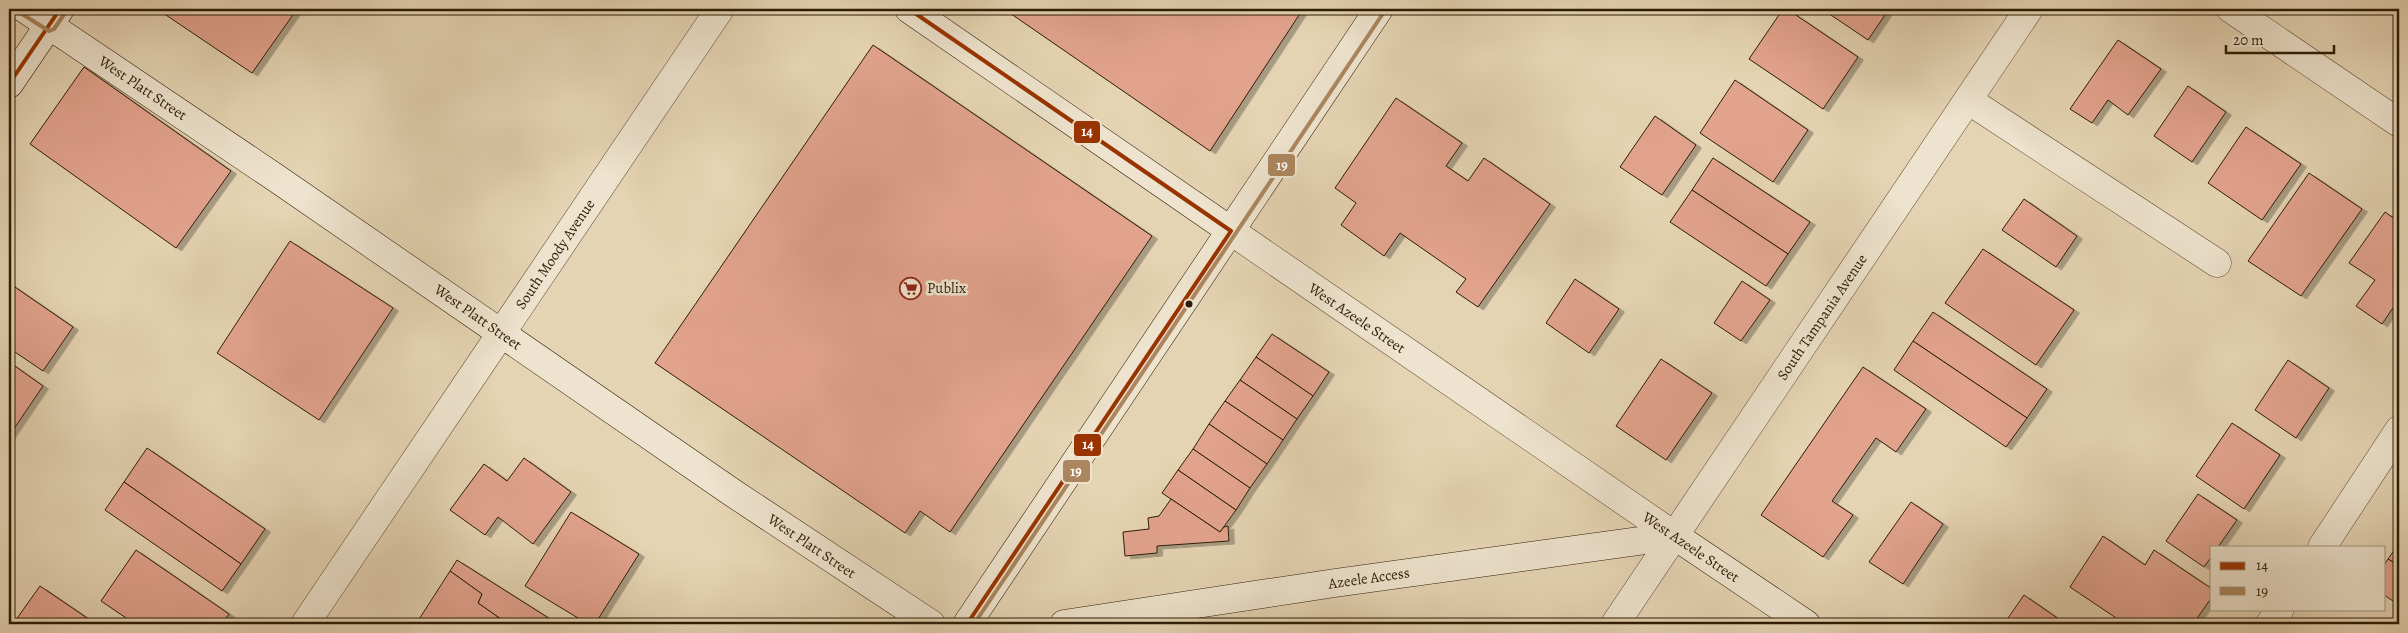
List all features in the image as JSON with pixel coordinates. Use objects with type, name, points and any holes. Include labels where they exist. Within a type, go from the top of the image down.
[{"type":"street","name":"West Platt Street","points":[[26,9],[54,17],[501,334],[733,493],[931,624]]},
{"type":"street","name":"South Moody Avenue","points":[[305,624],[720,9]]},
{"type":"street","name":"West Azeele Street","points":[[909,9],[1806,624]]},
{"type":"street","points":[[967,624],[1379,9]]},
{"type":"street","name":"South Tampania Avenue","points":[[1615,624],[2030,9]]},
{"type":"street","points":[[2231,9],[2399,123]]},
{"type":"street","points":[[9,84],[54,17]]},
{"type":"street","points":[[1968,100],[2217,263]]},
{"type":"street","points":[[2323,546],[2399,430]]},
{"type":"street","name":"Azeele Access","points":[[1064,624],[1334,583],[1675,536]]},
{"type":"street","points":[[2270,624],[2279,610]]},
{"type":"building","points":[[157,9],[297,9],[252,73]]},
{"type":"building","points":[[1004,9],[1303,9],[1210,151]]},
{"type":"building","points":[[1783,9],[1787,9],[1858,57],[1823,109],[1749,59]]},
{"type":"building","points":[[1822,9],[1889,9],[1868,40]]},
{"type":"building","points":[[2118,40],[2161,69],[2128,115],[2108,100],[2092,123],[2070,109]]},
{"type":"building","name":"Publix","points":[[873,45],[1152,236],[950,532],[920,511],[905,533],[655,363]]},
{"type":"building","points":[[84,67],[231,171],[176,248],[30,144]]},
{"type":"building","points":[[1735,80],[1808,130],[1773,182],[1700,133]]},
{"type":"building","points":[[2188,86],[2226,112],[2192,162],[2154,136]]},
{"type":"building","points":[[1396,98],[1462,143],[1446,166],[1468,181],[1484,158],[1550,204],[1478,307],[1456,292],[1466,279],[1400,233],[1384,256],[1341,225],[1356,203],[1335,188]]},
{"type":"building","points":[[1655,116],[1696,145],[1662,195],[1620,167]]},
{"type":"building","points":[[2246,127],[2301,164],[2262,220],[2208,183]]},
{"type":"building","points":[[1713,158],[1810,222],[1788,254],[1692,190]]},
{"type":"building","points":[[2309,173],[2362,209],[2301,296],[2248,261]]},
{"type":"building","points":[[1692,190],[1788,254],[1766,286],[1670,222]]},
{"type":"building","points":[[2024,199],[2077,236],[2056,267],[2002,230]]},
{"type":"building","points":[[2385,212],[2399,222],[2399,299],[2382,324],[2356,306],[2375,280],[2349,263]]},
{"type":"building","points":[[290,241],[393,308],[319,420],[217,353]]},
{"type":"building","points":[[1983,249],[2074,310],[2036,365],[1945,303]]},
{"type":"building","points":[[1575,279],[1619,309],[1589,353],[1546,323]]},
{"type":"building","points":[[1742,281],[1770,300],[1741,341],[1714,323]]},
{"type":"building","points":[[9,283],[73,327],[43,371],[9,348]]},
{"type":"building","points":[[1933,312],[2047,389],[2027,418],[1913,341]]},
{"type":"building","points":[[1272,334],[1329,372],[1313,396],[1256,357]]},
{"type":"building","points":[[1913,341],[2027,418],[2006,447],[1894,370]]},
{"type":"building","points":[[1256,357],[1313,396],[1297,419],[1240,380]]},
{"type":"building","points":[[1661,359],[1712,393],[1666,460],[1616,426]]},
{"type":"building","points":[[2288,360],[2329,388],[2296,438],[2255,410]]},
{"type":"building","points":[[9,362],[43,386],[9,436]]},
{"type":"building","points":[[1863,367],[1926,409],[1896,452],[1876,438],[1832,501],[1853,515],[1823,557],[1761,515]]},
{"type":"building","points":[[1240,380],[1297,419],[1283,440],[1225,401]]},
{"type":"building","points":[[1225,401],[1283,440],[1267,464],[1209,424]]},
{"type":"building","points":[[2232,423],[2280,455],[2244,509],[2196,476]]},
{"type":"building","points":[[1209,424],[1267,464],[1250,488],[1193,449]]},
{"type":"building","points":[[147,448],[265,529],[241,564],[124,482]]},
{"type":"building","points":[[1193,449],[1250,488],[1236,510],[1178,470]]},
{"type":"building","points":[[524,458],[571,492],[533,544],[498,517],[485,535],[450,510],[484,464],[507,481]]},
{"type":"building","points":[[1178,470],[1236,510],[1220,532],[1162,493]]},
{"type":"building","points":[[124,482],[241,564],[222,591],[105,510]]},
{"type":"building","points":[[2198,494],[2237,520],[2219,546],[2210,546],[2210,559],[2204,567],[2166,541]]},
{"type":"building","points":[[1171,499],[1220,532],[1224,527],[1228,526],[1229,541],[1157,546],[1157,553],[1125,556],[1123,532],[1149,529],[1148,518],[1159,516]]},
{"type":"building","points":[[1911,502],[1943,524],[1903,584],[1869,562]]},
{"type":"building","points":[[571,512],[639,554],[595,624],[588,624],[525,586]]},
{"type":"building","points":[[2103,536],[2145,565],[2154,550],[2210,588],[2210,600],[2193,624],[2172,624],[2166,620],[2164,624],[2125,624],[2070,587]]},
{"type":"building","points":[[2399,543],[2399,566],[2388,559]]},
{"type":"building","points":[[136,550],[229,614],[222,624],[135,624],[101,601]]},
{"type":"building","points":[[2388,559],[2399,566],[2399,605],[2386,596],[2386,562]]},
{"type":"building","points":[[457,560],[558,624],[508,624],[478,603],[482,594],[450,571]]},
{"type":"building","points":[[450,571],[482,594],[478,603],[498,617],[494,624],[416,624]]},
{"type":"building","points":[[40,586],[96,624],[13,624]]},
{"type":"building","points":[[2024,595],[2066,624],[2004,624]]},
{"type":"building","points":[[498,617],[508,624],[494,624]]},
{"type":"transit line","name":"14","points":[[9,84],[60,9]]},
{"type":"transit line","name":"14","points":[[909,9],[1231,231],[967,624]]},
{"type":"transit line","name":"19","points":[[974,624],[1384,12]]},
{"type":"transit line","name":"19","points":[[22,14],[49,31],[54,29],[65,13]]},
{"type":"place","name":"Publix","points":[[911,288]]}]
